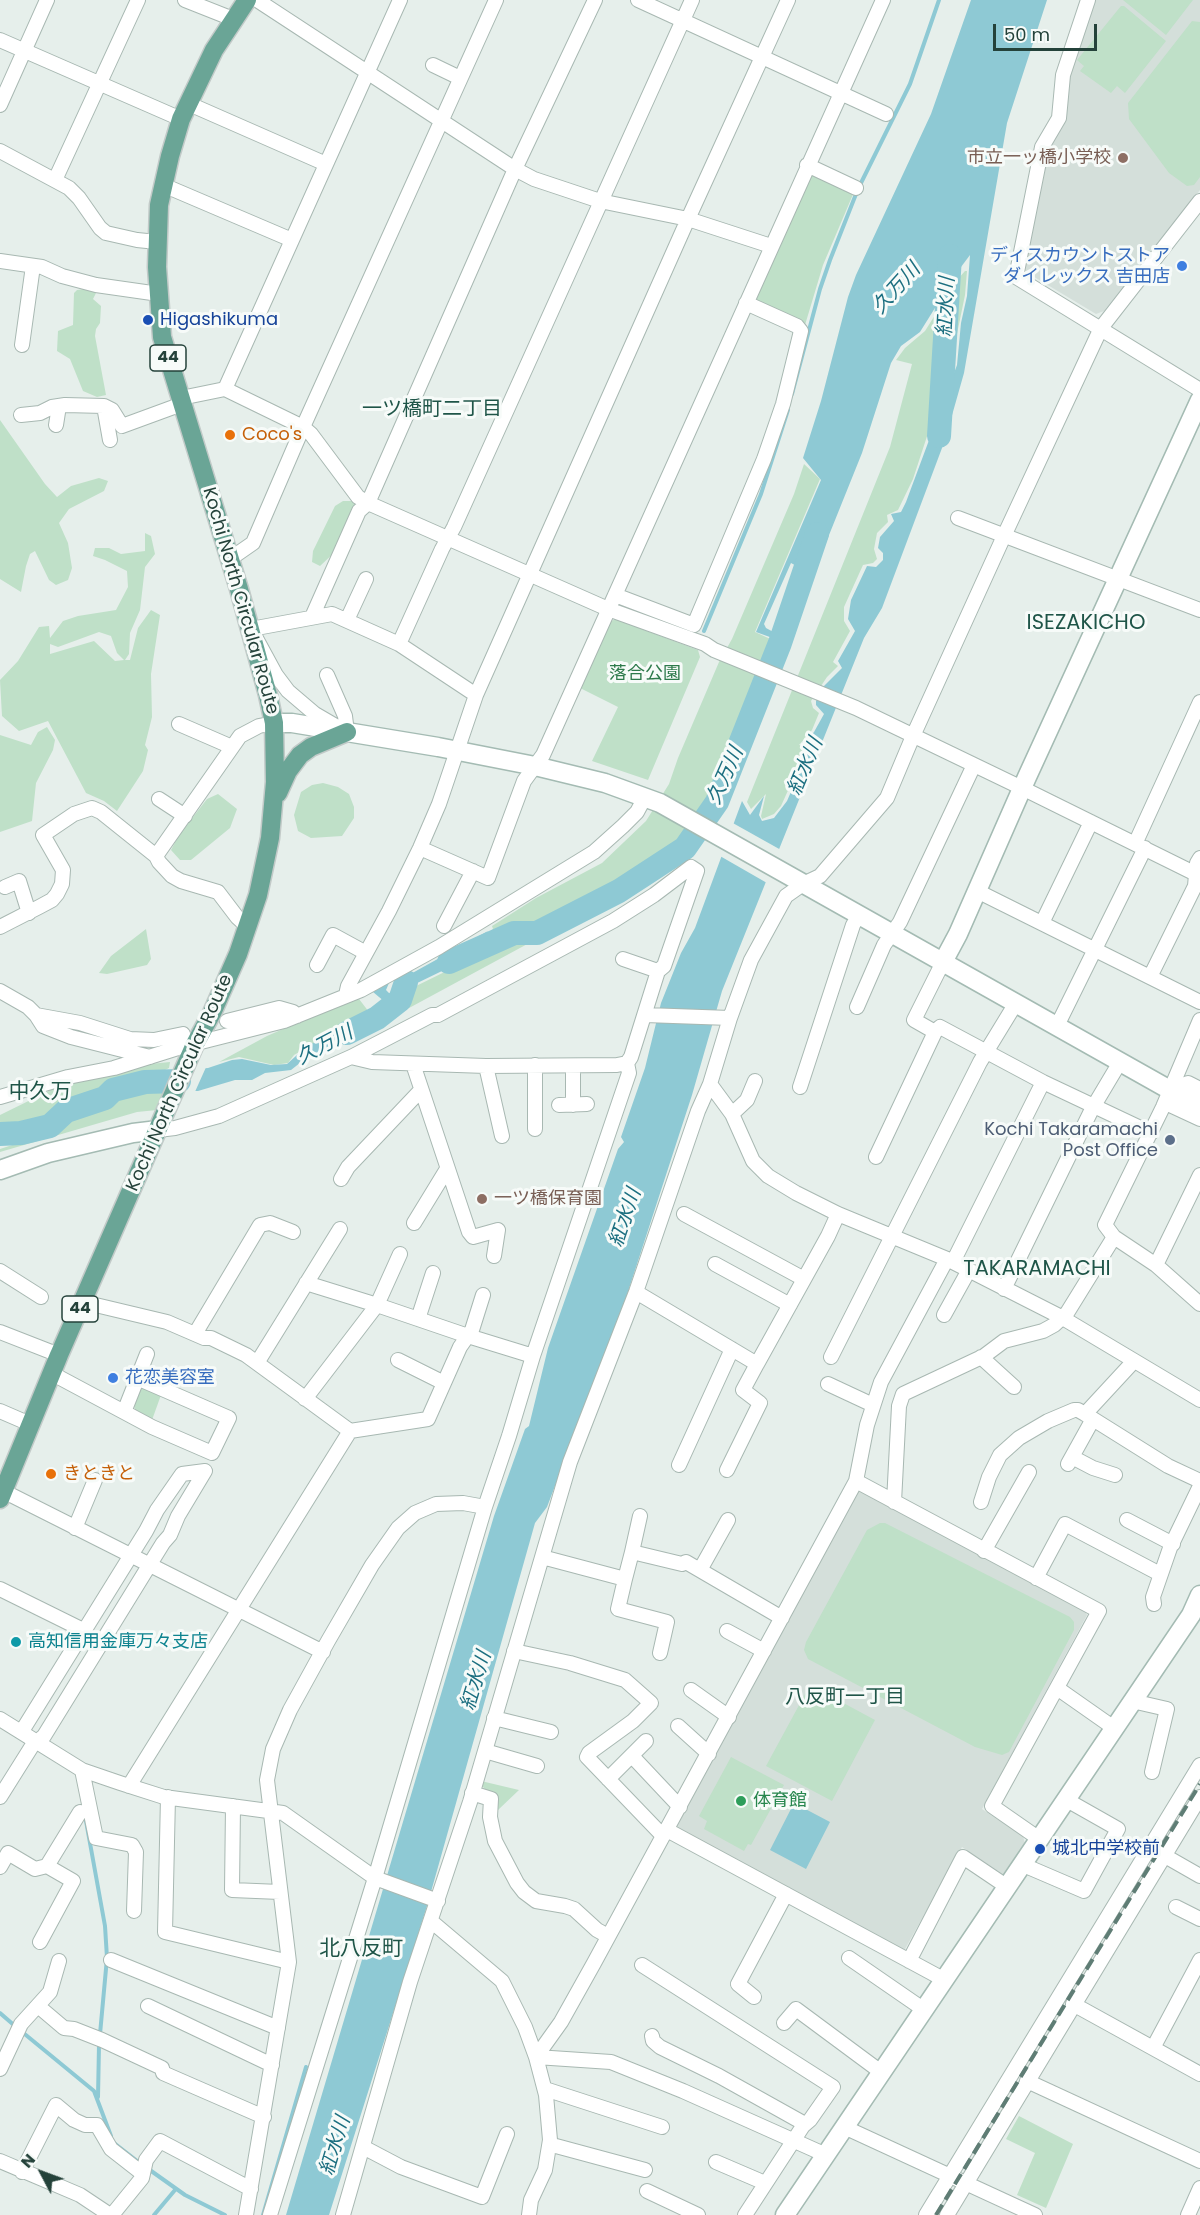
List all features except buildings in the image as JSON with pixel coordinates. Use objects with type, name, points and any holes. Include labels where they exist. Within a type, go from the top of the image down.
[{"type":"main road","name":"Kochi North Circular Route","points":[[1,1495],[51,1373],[160,1126],[190,1044],[212,1013],[248,927],[264,871],[274,782],[274,723],[251,629],[162,337],[157,242],[163,185],[184,111],[213,50],[247,0]]},
{"type":"main road","points":[[272,810],[288,771],[300,755],[311,747],[347,732]]},
{"type":"street","points":[[0,105],[47,0]]},
{"type":"street","points":[[55,180],[138,0]]},
{"type":"street","points":[[185,0],[233,19]]},
{"type":"street","points":[[257,0],[515,169],[534,179],[600,201],[688,219],[771,246]]},
{"type":"street","points":[[225,389],[400,0]]},
{"type":"street","points":[[230,559],[253,543],[496,0]]},
{"type":"street","points":[[312,617],[359,511],[368,502],[515,169],[595,0]]},
{"type":"street","points":[[638,0],[886,114]]},
{"type":"street","points":[[399,644],[692,0]]},
{"type":"street","points":[[346,995],[348,986],[420,848],[439,804],[476,695],[788,0]]},
{"type":"street","points":[[420,848],[488,878],[524,781],[543,754],[882,0]]},
{"type":"street","points":[[1088,0],[1063,75],[1059,118],[1042,147],[1016,277],[1200,390]]},
{"type":"street","points":[[0,40],[99,84],[184,111],[326,164]]},
{"type":"street","points":[[433,65],[460,78]]},
{"type":"street","points":[[0,151],[55,180],[75,194],[106,233],[157,242]]},
{"type":"street","points":[[807,165],[855,188]]},
{"type":"street","points":[[163,185],[292,240]]},
{"type":"street","points":[[343,2215],[410,1982],[431,1921],[434,1899],[472,1793],[570,1462],[636,1292],[698,1111],[710,1084],[723,1018],[786,896],[820,876],[888,798],[913,736],[1101,328],[1200,201]]},
{"type":"street","points":[[0,261],[42,267],[62,276],[96,285],[159,294]]},
{"type":"street","points":[[22,345],[33,266]]},
{"type":"street","points":[[615,595],[694,625],[764,459],[783,404],[801,331],[797,326],[746,303]]},
{"type":"street","points":[[21,415],[40,413],[59,406],[104,406],[112,410],[122,426],[181,401],[225,389],[303,427],[311,434],[358,497],[368,502],[608,609],[705,644],[714,650],[850,706],[1198,875]]},
{"type":"street","points":[[935,1032],[914,1020],[977,891],[1200,400]]},
{"type":"street","points":[[56,425],[59,406]]},
{"type":"street","points":[[104,406],[110,440]]},
{"type":"street","points":[[958,518],[1200,610]]},
{"type":"street","points":[[347,620],[366,579]]},
{"type":"street","points":[[347,732],[315,714],[288,691],[276,675],[251,629],[332,614],[399,644],[476,695]]},
{"type":"street","points":[[327,675],[345,716],[347,732]]},
{"type":"street","points":[[1057,1026],[1095,949],[1200,702]]},
{"type":"street","points":[[156,856],[240,736],[259,726],[292,723],[535,766],[605,783],[668,807],[1170,1090],[1200,1104]]},
{"type":"street","points":[[179,724],[232,747]]},
{"type":"street","points":[[857,1007],[884,945],[892,934],[974,765]]},
{"type":"street","points":[[0,1097],[68,1077],[151,1058],[190,1044],[259,1028],[297,1016],[361,990],[439,947],[594,852],[637,812],[646,797]]},
{"type":"street","points":[[159,799],[185,816]]},
{"type":"street","points":[[0,927],[52,900],[62,884],[63,870],[43,835],[74,814],[92,808],[101,812],[156,856],[164,867],[180,881],[218,892],[237,917],[248,927]]},
{"type":"street","points":[[1042,923],[1091,822]]},
{"type":"street","points":[[1150,977],[1195,886],[1200,858]]},
{"type":"street","points":[[0,1170],[48,1153],[160,1126],[175,1128],[219,1116],[438,1015],[613,921],[654,895],[691,867],[697,871],[664,966],[658,971],[649,1015],[627,1063],[629,1073],[533,1356],[485,1507],[378,1880],[270,2215]]},
{"type":"street","points":[[444,926],[473,871]]},
{"type":"street","points":[[5,887],[19,881],[29,913]]},
{"type":"street","points":[[977,891],[1200,1002]]},
{"type":"street","points":[[800,1087],[853,925],[859,915]]},
{"type":"street","points":[[317,965],[333,936],[366,953]]},
{"type":"street","points":[[623,959],[658,971]]},
{"type":"street","points":[[0,991],[28,1007],[43,1026],[71,1037],[151,1058]]},
{"type":"street","points":[[831,1357],[980,1062],[1016,1003]]},
{"type":"street","points":[[226,1021],[279,1008],[293,1012],[297,1016]]},
{"type":"street","points":[[36,1015],[80,1023],[130,1039],[190,1044]]},
{"type":"street","points":[[649,1015],[723,1018]]},
{"type":"street","points":[[1200,1022],[1151,1133],[1105,1225],[1114,1237],[1156,1265],[1200,1304]]},
{"type":"street","points":[[876,1157],[935,1032],[940,1027],[1042,1082],[1151,1133]]},
{"type":"street","points":[[351,1057],[372,1062],[486,1066],[573,1066],[627,1063]]},
{"type":"street","points":[[1004,1289],[1094,1107],[1120,1062]]},
{"type":"street","points":[[413,1064],[469,1232],[472,1237],[498,1230],[494,1256]]},
{"type":"street","points":[[535,1065],[535,1129]]},
{"type":"street","points":[[486,1066],[502,1136]]},
{"type":"street","points":[[573,1066],[573,1105]]},
{"type":"street","points":[[732,1114],[747,1100],[755,1081]]},
{"type":"street","points":[[536,2057],[561,2022],[856,1481],[867,1425],[881,1382],[950,1261],[1042,1082]]},
{"type":"street","points":[[1170,1090],[1188,1083],[1200,1089]]},
{"type":"street","points":[[710,1084],[732,1114],[753,1161],[763,1172],[792,1191],[838,1214],[950,1261],[1061,1317],[1200,1400]]},
{"type":"street","points":[[341,1179],[348,1167],[422,1090]]},
{"type":"street","points":[[1170,1090],[1172,1106],[1200,1119]]},
{"type":"street","points":[[414,1223],[447,1169]]},
{"type":"street","points":[[1156,1265],[1200,1175]]},
{"type":"street","points":[[684,1214],[804,1279]]},
{"type":"street","points":[[727,1470],[760,1403],[743,1390],[838,1214]]},
{"type":"street","points":[[195,1334],[260,1226],[270,1223],[293,1232]]},
{"type":"street","points":[[257,1363],[340,1229]]},
{"type":"street","points":[[894,1502],[899,1406],[903,1394],[981,1357],[1004,1341],[1047,1329],[1067,1313],[1114,1237]]},
{"type":"street","points":[[305,1400],[377,1305],[400,1254]]},
{"type":"street","points":[[715,1264],[790,1305]]},
{"type":"street","points":[[944,1315],[969,1270]]},
{"type":"street","points":[[0,1271],[41,1297]]},
{"type":"street","points":[[418,1319],[433,1273]]},
{"type":"street","points":[[306,1283],[533,1356]]},
{"type":"street","points":[[636,1292],[757,1364]]},
{"type":"street","points":[[83,1302],[167,1322],[211,1338],[246,1355],[350,1431],[428,1419],[460,1347],[468,1336],[483,1295]]},
{"type":"street","points":[[0,1332],[59,1355]]},
{"type":"street","points":[[678,1465],[732,1349]]},
{"type":"street","points":[[124,1412],[147,1354]]},
{"type":"street","points":[[981,1357],[1014,1388]]},
{"type":"street","points":[[398,1360],[444,1383]]},
{"type":"street","points":[[1115,1475],[1070,1461],[1089,1417],[1134,1361]]},
{"type":"street","points":[[51,1373],[152,1427],[212,1453],[229,1418],[137,1378]]},
{"type":"street","points":[[828,1384],[873,1405]]},
{"type":"street","points":[[981,1502],[996,1461],[1019,1438],[1048,1421],[1078,1410],[1168,1466],[1200,1483],[1160,1574],[1153,1597],[1154,1604]]},
{"type":"street","points":[[0,1411],[30,1424]]},
{"type":"street","points":[[129,1786],[350,1431]]},
{"type":"street","points":[[0,1797],[37,1741],[44,1736],[176,1524],[178,1516],[205,1471],[182,1474],[153,1515],[85,1631],[22,1731]]},
{"type":"street","points":[[984,1551],[1029,1472]]},
{"type":"street","points":[[75,1528],[95,1480]]},
{"type":"street","points":[[856,1481],[1099,1611],[992,1806],[1038,1838]]},
{"type":"street","points":[[1,1495],[75,1528],[323,1652]]},
{"type":"street","points":[[246,2215],[289,1962],[280,1892],[276,1811],[267,1780],[273,1749],[291,1710],[372,1565],[398,1528],[415,1513],[436,1504],[463,1503],[485,1507]]},
{"type":"street","points":[[640,1516],[618,1609],[667,1622]]},
{"type":"street","points":[[700,1570],[728,1520]]},
{"type":"street","points":[[1127,1520],[1173,1544]]},
{"type":"street","points":[[1036,1578],[1065,1524],[1160,1574]]},
{"type":"street","points":[[632,1552],[682,1564],[686,1562],[782,1618]]},
{"type":"street","points":[[542,1557],[625,1579]]},
{"type":"street","points":[[0,1589],[85,1631]]},
{"type":"street","points":[[785,2215],[1191,1615],[1200,1595]]},
{"type":"street","points":[[660,1653],[670,1608]]},
{"type":"street","points":[[727,1631],[764,1651]]},
{"type":"street","points":[[514,1651],[570,1663],[625,1680],[651,1703],[633,1721],[589,1753],[587,1757],[665,1833],[786,1894],[943,1979]]},
{"type":"street","points":[[1057,1688],[1114,1728]]},
{"type":"street","points":[[692,1690],[729,1717]]},
{"type":"street","points":[[1132,1701],[1167,1709],[1152,1772]]},
{"type":"street","points":[[494,1718],[550,1732]]},
{"type":"street","points":[[0,1719],[82,1770],[129,1786],[168,1797],[276,1811],[378,1880],[434,1899]]},
{"type":"street","points":[[678,1725],[709,1754]]},
{"type":"street","points":[[608,1779],[646,1742]]},
{"type":"street","points":[[485,1751],[537,1766]]},
{"type":"street","points":[[632,1756],[680,1807]]},
{"type":"street","points":[[926,2215],[1200,1765]]},
{"type":"street","points":[[82,1770],[96,1838],[132,1845]]},
{"type":"street","points":[[472,1793],[491,1799],[490,1817],[495,1840],[524,1892],[536,1901],[565,1905],[574,1909],[597,1930],[608,1936]]},
{"type":"street","points":[[168,1797],[165,1932],[289,1962]]},
{"type":"street","points":[[947,2215],[1200,1797]]},
{"type":"street","points":[[1021,1864],[1084,1891],[1118,1829],[1065,1799]]},
{"type":"street","points":[[233,1806],[232,1890],[280,1892]]},
{"type":"street","points":[[47,1866],[80,1812]]},
{"type":"street","points":[[134,1831],[132,1845],[136,1852],[134,1911]]},
{"type":"street","points":[[1149,1847],[1200,1876]]},
{"type":"street","points":[[0,1867],[8,1852],[35,1869],[47,1866],[73,1881],[40,1942]]},
{"type":"street","points":[[909,1961],[963,1857],[1006,1886]]},
{"type":"street","points":[[754,1997],[738,1984],[786,1894]]},
{"type":"street","points":[[1176,1907],[1200,1919]]},
{"type":"street","points":[[431,1921],[502,1981],[525,2027],[536,2057],[545,2090],[549,2147],[545,2170],[531,2200],[529,2215]]},
{"type":"street","points":[[849,1958],[923,2009]]},
{"type":"street","points":[[111,1960],[278,2028]]},
{"type":"street","points":[[1153,2048],[1200,1960]]},
{"type":"street","points":[[0,2069],[19,2029],[50,1992],[59,1961]]},
{"type":"street","points":[[642,1965],[833,2087],[794,2140],[745,2215]]},
{"type":"street","points":[[1073,2004],[1200,2074]]},
{"type":"street","points":[[38,2006],[64,2028],[102,2040],[162,2068],[163,2073],[264,2117]]},
{"type":"street","points":[[148,2006],[272,2065]]},
{"type":"street","points":[[784,2023],[796,2009],[881,2072]]},
{"type":"street","points":[[652,2036],[653,2041],[660,2047],[719,2076],[806,2124]]},
{"type":"street","points":[[536,2057],[611,2062],[826,2155]]},
{"type":"street","points":[[1027,2081],[1200,2161]]},
{"type":"street","points":[[545,2090],[662,2127]]},
{"type":"street","points":[[22,2172],[56,2105],[74,2121],[85,2125],[97,2125],[111,2149],[144,2169]]},
{"type":"street","points":[[844,2127],[1035,2215]]},
{"type":"street","points":[[363,2147],[401,2167],[482,2197],[507,2134]]},
{"type":"street","points":[[0,2161],[80,2195],[111,2215],[144,2169],[160,2141],[251,2189]]},
{"type":"street","points":[[549,2147],[556,2146],[645,2170]]},
{"type":"street","points":[[716,2162],[765,2183]]},
{"type":"street","points":[[1188,2215],[1200,2188]]},
{"type":"street","points":[[646,2191],[698,2215]]},
{"type":"street","points":[[999,2215],[1004,2201]]},
{"type":"shaded area","name":"市立一ッ橋小学校","points":[[1094,0],[1200,0],[1200,190],[1104,311],[1096,314],[1026,272],[1023,266],[1043,169],[1071,68]]},
{"type":"shaded area","points":[[861,1490],[1085,1611],[1087,1615],[982,1809],[1023,1836],[1025,1844],[1004,1875],[962,1847],[905,1949],[902,1950],[675,1826],[857,1493]]},
{"type":"green space","points":[[1123,0],[1193,0],[1166,35]]},
{"type":"green space","points":[[1121,6],[1124,6],[1166,41],[1125,93],[1117,86],[1111,93],[1080,71],[1084,66],[1077,60]]},
{"type":"green space","points":[[1192,21],[1200,22],[1200,177],[1194,185],[1187,186],[1169,173],[1129,119],[1128,103]]},
{"type":"green space","points":[[816,174],[854,192],[823,265],[805,325],[757,302],[755,297],[810,177]]},
{"type":"green space","points":[[967,271],[965,295],[951,363],[913,479],[898,510],[887,515],[888,522],[877,533],[874,549],[877,559],[873,563],[863,565],[844,607],[844,621],[850,631],[833,662],[838,666],[827,677],[811,701],[813,708],[819,713],[812,730],[799,745],[808,746],[781,806],[774,814],[762,819],[766,794],[751,809],[747,802],[890,447],[912,364],[896,360],[905,348],[925,331]]},
{"type":"green space","points":[[91,288],[97,291],[93,299],[101,306],[100,323],[95,336],[106,395],[97,397],[83,391],[70,359],[57,351],[58,331],[73,325],[74,293],[77,290]]},
{"type":"green space","points":[[0,420],[45,484],[57,497],[71,486],[99,478],[108,481],[104,491],[69,509],[59,523],[68,543],[72,568],[68,580],[56,585],[49,580],[35,551],[30,554],[21,592],[0,579]]},
{"type":"green space","points":[[804,464],[820,479],[755,632],[777,642],[717,783],[719,792],[677,849],[543,925],[521,928],[481,946],[481,940],[493,929],[492,926],[536,898],[602,863],[646,821],[669,784],[719,662],[732,639],[794,494]]},
{"type":"green space","points":[[343,501],[352,501],[356,505],[336,551],[320,566],[312,562],[313,551],[335,506]]},
{"type":"green space","points":[[145,533],[151,536],[155,554],[145,567],[140,610],[130,633],[129,654],[125,660],[130,660],[138,628],[151,610],[160,615],[151,674],[152,717],[145,745],[148,750],[143,771],[117,811],[104,801],[86,793],[48,721],[19,731],[2,716],[0,680],[18,661],[39,627],[49,626],[50,638],[63,621],[78,616],[116,610],[128,587],[127,571],[93,556],[95,548],[109,548],[121,554],[145,551]],"holes":[[[99,632],[111,636],[117,653],[124,660],[115,661],[94,641],[50,654],[50,644],[58,647]]]},
{"type":"green space","name":"落合公園","points":[[615,619],[698,650],[700,657],[648,780],[592,761],[618,707],[580,688],[610,622]]},
{"type":"green space","points":[[47,727],[55,740],[53,750],[36,783],[32,821],[0,832],[0,735],[31,745],[38,732]]},
{"type":"green space","points":[[323,783],[338,787],[349,794],[354,807],[354,818],[342,836],[311,838],[298,831],[294,815],[301,792],[312,785]]},
{"type":"green space","points":[[218,794],[237,809],[230,828],[191,860],[180,860],[171,850],[179,835],[207,799]]},
{"type":"green space","points":[[146,929],[151,959],[147,965],[107,974],[99,973],[111,956]]},
{"type":"green space","points":[[544,935],[398,1014],[395,1013],[409,1006],[408,990],[475,957],[479,951],[515,937]]},
{"type":"green space","points":[[359,999],[369,1012],[366,1017],[294,1055],[288,1063],[274,1065],[239,1057],[219,1062],[267,1036],[343,1003]]},
{"type":"green space","points":[[170,1062],[169,1068],[157,1074],[111,1087],[103,1095],[62,1108],[48,1122],[24,1123],[0,1131],[0,1115],[57,1087],[150,1064]]},
{"type":"green space","points":[[142,1085],[157,1085],[164,1094],[157,1110],[137,1112],[0,1152],[0,1149],[55,1131],[69,1113],[119,1098],[122,1094],[118,1093],[120,1091]]},
{"type":"green space","points":[[144,1388],[161,1395],[152,1420],[136,1412],[133,1403],[138,1390]]},
{"type":"green space","points":[[880,1523],[885,1523],[1070,1617],[1074,1622],[1074,1630],[1009,1752],[1002,1755],[975,1747],[808,1659],[804,1650],[806,1642],[867,1530]]},
{"type":"green space","points":[[810,1685],[875,1720],[832,1801],[766,1766]]},
{"type":"green space","name":"体育館","points":[[731,1757],[784,1785],[751,1845],[748,1844],[744,1851],[704,1829],[707,1821],[699,1816]]},
{"type":"green space","points":[[481,1781],[519,1790],[498,1810],[497,1794],[485,1789],[480,1784]]},
{"type":"green space","points":[[1019,2116],[1073,2144],[1046,2208],[1017,2195],[1035,2153],[1006,2139]]},
{"type":"water","points":[[971,0],[1047,0],[1007,123],[964,373],[945,440],[882,608],[864,638],[722,991],[692,1095],[624,1304],[547,1507],[535,1523],[427,1906],[329,2215],[286,2215],[494,1516],[525,1429],[529,1426],[548,1348],[618,1149],[624,1142],[621,1137],[645,1068],[661,1003],[681,953],[695,928],[742,801],[750,815],[764,796],[759,815],[762,821],[774,818],[787,801],[808,752],[810,742],[805,742],[814,732],[824,714],[816,705],[816,701],[824,686],[842,668],[838,661],[855,631],[848,619],[851,600],[867,566],[876,567],[883,560],[883,553],[878,548],[880,537],[894,521],[891,514],[901,512],[906,502],[957,365],[961,323],[967,296],[970,255],[920,332],[901,346],[891,363],[862,453],[821,555],[819,545],[810,560],[800,568],[791,563],[764,624],[766,628],[777,634],[778,640],[756,632],[821,480],[803,458],[821,401],[848,297],[856,275],[931,114]]},
{"type":"water","points":[[488,931],[481,939],[475,955],[409,987],[406,996],[411,1003],[394,1015],[385,1002],[373,992],[389,983],[386,990],[391,995],[399,986],[398,981]]},
{"type":"water","points":[[372,1012],[381,1023],[305,1059],[291,1070],[265,1073],[252,1080],[235,1080],[198,1091],[166,1091],[159,1084],[147,1083],[143,1080],[166,1071],[208,1068],[232,1060],[242,1059],[271,1065],[287,1064],[306,1047]]},
{"type":"water","points":[[794,1803],[830,1822],[806,1869],[770,1850]]},
{"type":"pier","points":[[731,822],[781,850],[767,883],[720,856]]},
{"type":"pier","points":[[207,1065],[194,1094],[165,1094],[159,1089],[169,1068]]},
{"type":"waterway","points":[[792,394],[830,260],[858,189],[910,84],[939,0]]},
{"type":"waterway","name":"紅水川","points":[[939,436],[950,256]]},
{"type":"waterway","points":[[704,631],[761,494],[788,410]]},
{"type":"waterway","name":"久万川","points":[[449,962],[514,933],[537,933],[619,891],[685,848],[717,802],[780,643],[817,534]]},
{"type":"waterway","name":"久万川","points":[[347,1033],[377,1018],[400,1000],[406,982]]},
{"type":"waterway","name":"久万川","points":[[0,1134],[21,1133],[50,1126],[66,1111],[105,1098],[113,1090],[145,1082],[179,1081]]},
{"type":"waterway","points":[[86,1821],[105,1926],[107,1958],[100,2034]]},
{"type":"waterway","points":[[0,2013],[15,2026]]},
{"type":"waterway","points":[[21,2031],[94,2091],[111,2136]]},
{"type":"waterway","points":[[98,2097],[99,2045]]},
{"type":"waterway","points":[[263,2215],[306,2067]]},
{"type":"waterway","points":[[114,2143],[141,2164]]},
{"type":"waterway","points":[[147,2168],[185,2195],[225,2215]]},
{"type":"waterway","points":[[154,2215],[175,2190]]},
{"type":"railway","points":[[936,2215],[1200,1784]]},
{"type":"place","name":"市立一ッ橋小学校","points":[[1123,158]]},
{"type":"place","name":"ディスカウントストア ダイレックス 吉田店","points":[[1182,266]]},
{"type":"place","name":"Higashikuma","points":[[148,320]]},
{"type":"place","name":"Coco's","points":[[230,435]]},
{"type":"place","name":"Kochi Takaramachi Post Office","points":[[1170,1140]]},
{"type":"place","name":"一ツ橋保育園","points":[[482,1199]]},
{"type":"place","name":"花恋美容室","points":[[113,1378]]},
{"type":"place","name":"きときと","points":[[51,1474]]},
{"type":"place","name":"高知信用金庫万々支店","points":[[16,1642]]},
{"type":"place","name":"体育館","points":[[741,1801]]},
{"type":"place","name":"城北中学校前","points":[[1040,1849]]},
{"type":"district","name":"一ツ橋町二丁目","points":[[432,410]]},
{"type":"district","name":"ISEZAKICHO","points":[[1086,624]]},
{"type":"district","name":"中久万","points":[[40,1093]]},
{"type":"district","name":"TAKARAMACHI","points":[[1037,1270]]},
{"type":"district","name":"八反町一丁目","points":[[845,1698]]},
{"type":"district","name":"北八反町","points":[[361,1950]]}]
